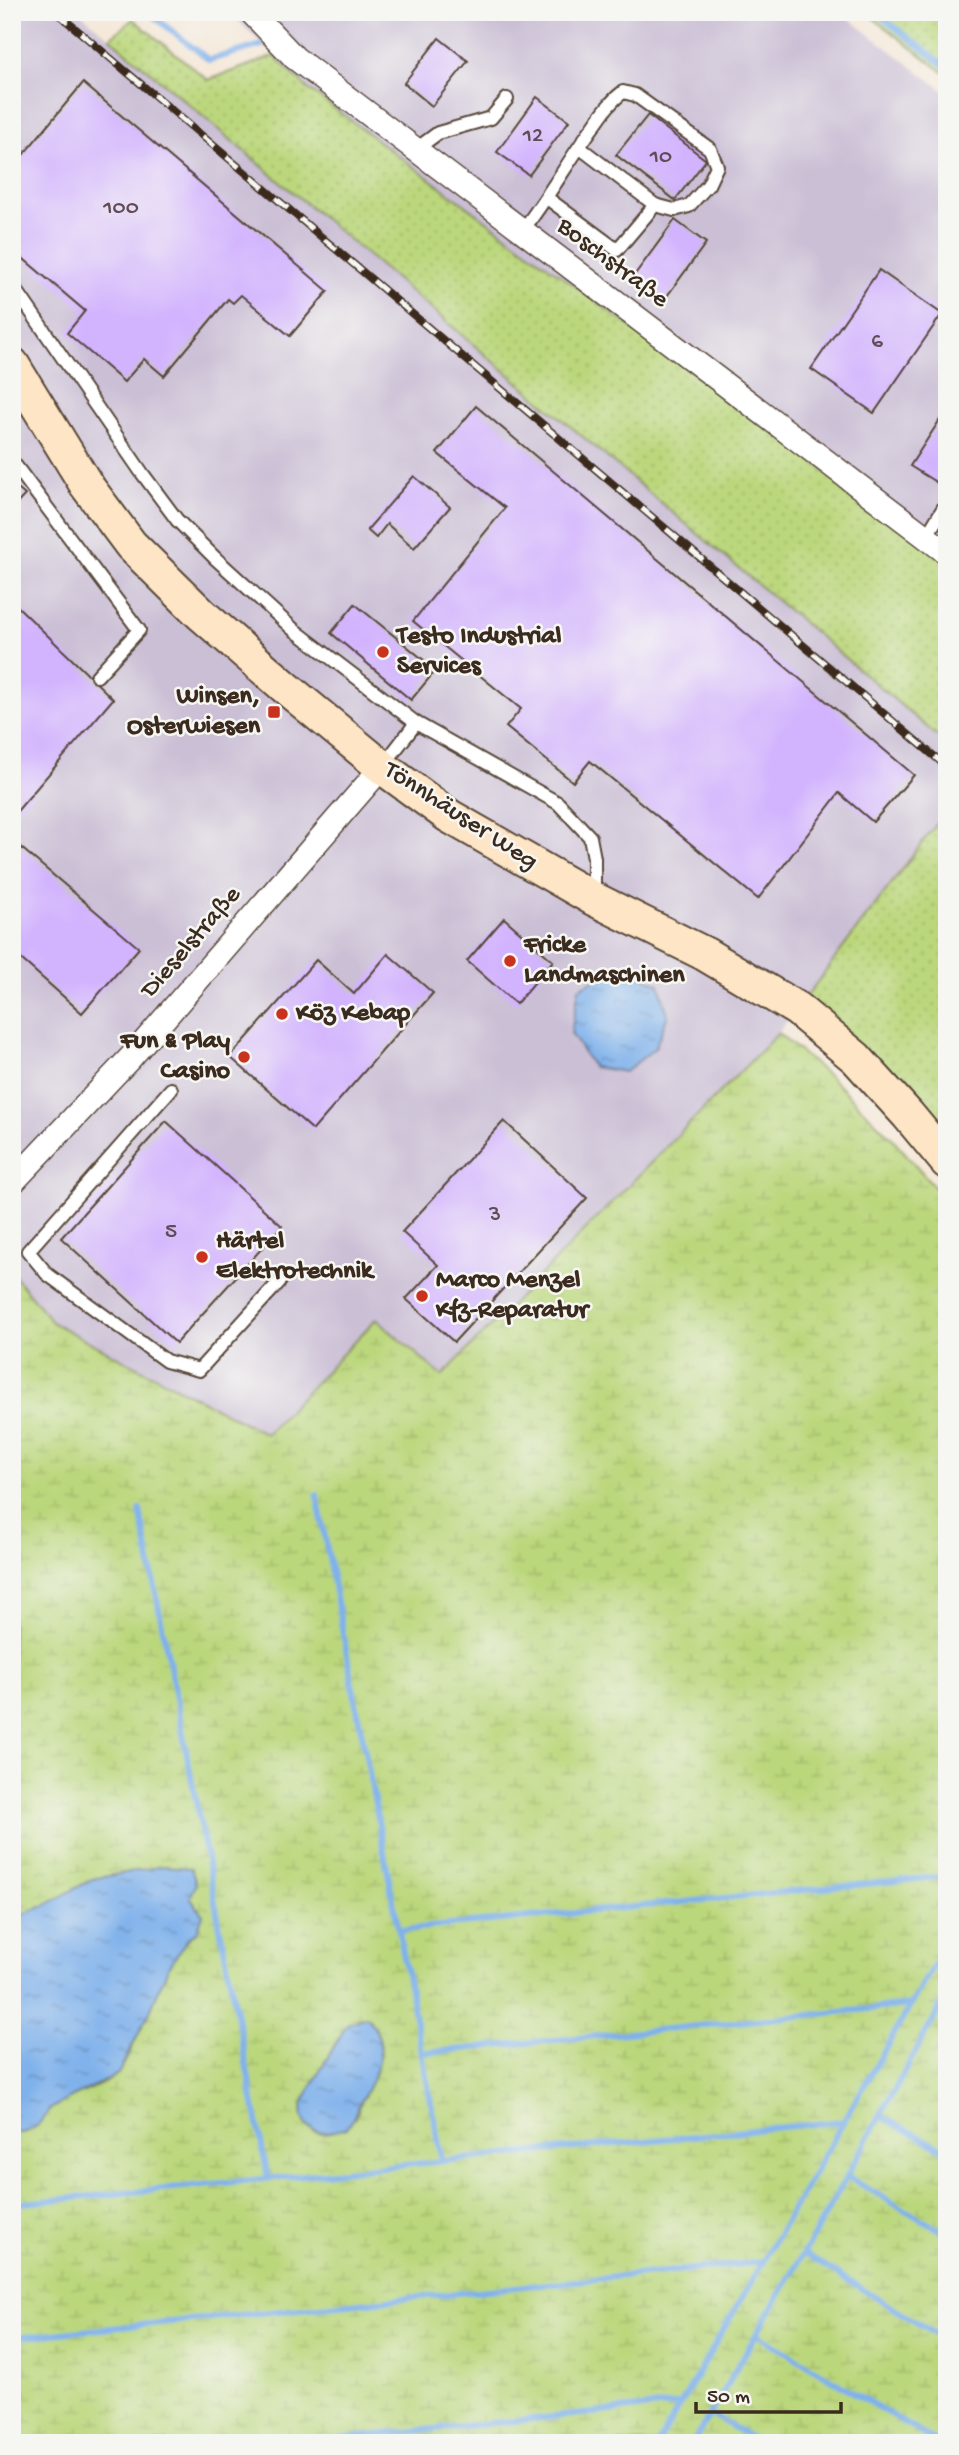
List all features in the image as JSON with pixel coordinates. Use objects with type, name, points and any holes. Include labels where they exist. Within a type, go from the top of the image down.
[{"type":"main road","name":"Tönnhäuser Weg","points":[[12,364],[86,486],[131,545],[201,614],[382,767],[449,816],[594,899],[705,954],[797,1009],[856,1058],[947,1162]]},
{"type":"street","name":"Boschstraße","points":[[251,12],[295,58],[947,553]]},
{"type":"street","name":"Dieselstraße","points":[[12,1183],[132,1056],[382,767]]},
{"type":"lane","points":[[522,230],[547,198],[579,147],[612,100],[623,92],[635,95],[710,149],[717,166],[708,185],[689,206],[674,210],[655,205],[579,147]]},
{"type":"lane","points":[[415,150],[438,133],[491,118],[507,99]]},
{"type":"lane","points":[[547,198],[617,250],[655,205]]},
{"type":"lane","points":[[12,284],[177,520],[293,629],[416,723],[558,803],[590,837],[594,858],[594,899]]},
{"type":"lane","points":[[12,461],[139,630],[97,676]]},
{"type":"lane","points":[[926,537],[947,502]]},
{"type":"lane","points":[[382,767],[416,723]]},
{"type":"lane","points":[[171,1089],[28,1251],[47,1275],[166,1361],[200,1370],[280,1280]]},
{"type":"shaded area","points":[[12,12],[79,12],[947,744],[947,810],[778,1033],[442,1376],[376,1320],[266,1434],[53,1323],[12,1273]]},
{"type":"shaded area","points":[[229,12],[840,12],[947,93],[947,560],[308,89]]},
{"type":"green space","points":[[865,12],[947,12],[947,75]]},
{"type":"green space","points":[[133,19],[208,80],[274,56],[308,89],[947,560],[947,744],[110,38]]},
{"type":"green space","points":[[947,810],[947,1147],[803,1001]]},
{"type":"green space","points":[[778,1033],[830,1077],[892,1138],[947,1201],[947,2443],[12,2443],[12,2132],[31,2129],[58,2104],[105,2083],[120,2071],[167,1970],[186,1941],[197,1932],[199,1909],[190,1898],[46,1905],[12,1919],[12,1273],[53,1323],[266,1434],[376,1319],[442,1376]],"holes":[[[366,2017],[376,2030],[380,2042],[377,2067],[355,2118],[333,2131],[322,2133],[311,2129],[304,2120],[303,2101],[347,2024]]]},
{"type":"water","points":[[621,966],[659,984],[668,1015],[655,1048],[625,1072],[593,1067],[571,1033],[579,988]]},
{"type":"water","points":[[163,1866],[191,1868],[196,1884],[190,1898],[203,1915],[197,1932],[188,1938],[167,1970],[118,2074],[51,2108],[37,2126],[23,2133],[12,2132],[12,1919],[46,1905],[92,1879]]},
{"type":"water","points":[[366,2017],[379,2038],[380,2049],[371,2081],[347,2128],[328,2132],[313,2130],[304,2121],[303,2101],[347,2024]]},
{"type":"building","points":[[439,38],[468,61],[432,106],[404,83]]},
{"type":"building","points":[[83,83],[328,291],[290,336],[241,295],[233,303],[228,299],[164,376],[144,359],[124,382],[67,333],[85,311],[12,249],[12,168]]},
{"type":"building","points":[[537,97],[569,121],[529,175],[497,152]]},
{"type":"building","points":[[648,115],[706,160],[675,200],[616,155]]},
{"type":"building","points":[[675,220],[706,243],[664,300],[633,277]]},
{"type":"building","points":[[879,270],[942,314],[874,413],[811,369]]},
{"type":"building","points":[[476,406],[914,775],[873,822],[839,793],[758,899],[590,761],[573,782],[506,727],[521,709],[413,621],[505,508],[437,453]]},
{"type":"building","points":[[943,415],[947,417],[947,489],[910,466]]},
{"type":"building","points":[[414,476],[450,507],[414,548],[387,524],[376,538],[367,530]]},
{"type":"building","points":[[12,484],[25,495],[12,509]]},
{"type":"building","points":[[12,601],[113,699],[12,817]]},
{"type":"building","name":"Testo Industrial Services","points":[[355,604],[436,670],[411,700],[331,633]]},
{"type":"building","points":[[12,840],[139,948],[82,1013],[12,951]]},
{"type":"building","name":"Fricke Landmaschinen","points":[[504,918],[553,961],[516,1004],[467,961]]},
{"type":"building","points":[[388,954],[433,993],[313,1130],[230,1057],[316,960],[354,994]]},
{"type":"building","points":[[166,1121],[282,1226],[176,1343],[61,1238]]},
{"type":"building","points":[[504,1121],[587,1198],[454,1342],[406,1299],[438,1265],[402,1232]]},
{"type":"waterway","points":[[148,12],[209,60],[262,45]]},
{"type":"waterway","points":[[875,12],[947,67]]},
{"type":"waterway","points":[[317,1495],[442,2161]]},
{"type":"waterway","points":[[140,1510],[268,2178]]},
{"type":"waterway","points":[[399,1930],[947,1876]]},
{"type":"waterway","points":[[658,2443],[947,1942]]},
{"type":"waterway","points":[[693,2443],[818,2228],[947,1995]]},
{"type":"waterway","points":[[422,2053],[910,2005]]},
{"type":"waterway","points":[[880,2116],[947,2151]]},
{"type":"waterway","points":[[12,2204],[844,2121]]},
{"type":"waterway","points":[[846,2176],[947,2234]]},
{"type":"waterway","points":[[803,2253],[947,2341]]},
{"type":"waterway","points":[[12,2338],[763,2262]]},
{"type":"waterway","points":[[756,2334],[938,2443]]},
{"type":"waterway","points":[[297,2443],[680,2404]]},
{"type":"waterway","points":[[12,2408],[18,2443]]},
{"type":"waterway","points":[[710,2414],[760,2443]]},
{"type":"railway","points":[[56,12],[947,767]]},
{"type":"place","name":"Testo Industrial Services","points":[[383,652]]},
{"type":"place","name":"Winsen, Osterwiesen","points":[[274,712]]},
{"type":"place","name":"Fricke Landmaschinen","points":[[510,961]]},
{"type":"place","name":"Köz Kebap","points":[[282,1014]]},
{"type":"place","name":"Fun & Play Casino","points":[[244,1057]]},
{"type":"place","name":"Härtel Elektrotechnik","points":[[202,1257]]},
{"type":"place","name":"Marco Menzel Kfz-Reparatur","points":[[422,1296]]}]
